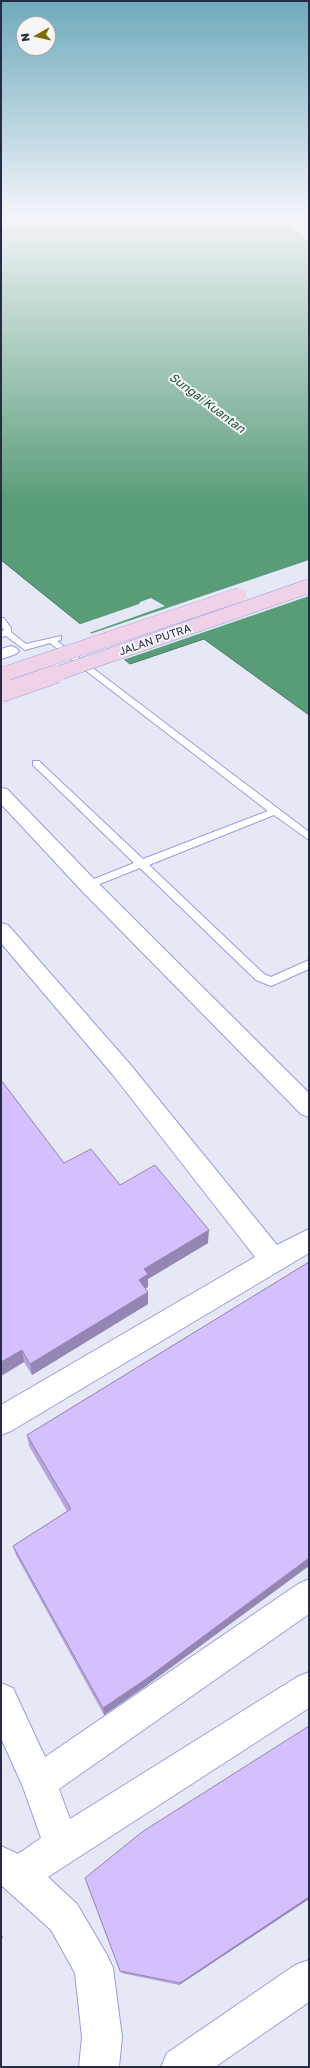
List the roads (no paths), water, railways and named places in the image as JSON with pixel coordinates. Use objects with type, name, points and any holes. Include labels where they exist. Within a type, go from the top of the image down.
[{"type":"main road","name":"JALAN PUTRA","points":[[1,693],[309,586]]},
{"type":"main road","name":"JALAN PUTRA","points":[[1,675],[250,591]]},
{"type":"street","points":[[1,794],[88,885],[309,1108]]},
{"type":"street","points":[[1,930],[121,1070],[272,1260]]},
{"type":"street","points":[[1,1421],[272,1260],[309,1240]]},
{"type":"street","points":[[39,1782],[309,1595]]},
{"type":"street","points":[[99,2067],[102,2037],[94,1968],[64,1917],[10,1870],[62,1845],[309,1689]]},
{"type":"street","points":[[1,1700],[39,1782],[62,1845]]},
{"type":"street","points":[[181,2067],[309,1979]]},
{"type":"lane","points":[[1,620],[8,630],[4,634],[12,650],[55,638],[309,837]]},
{"type":"lane","points":[[36,763],[260,977],[271,982],[309,964]]},
{"type":"lane","points":[[88,885],[276,811]]},
{"type":"water","name":"Sungai Kuantan","points":[[1,312],[309,312],[309,715],[204,639],[130,664],[1,560]]}]
